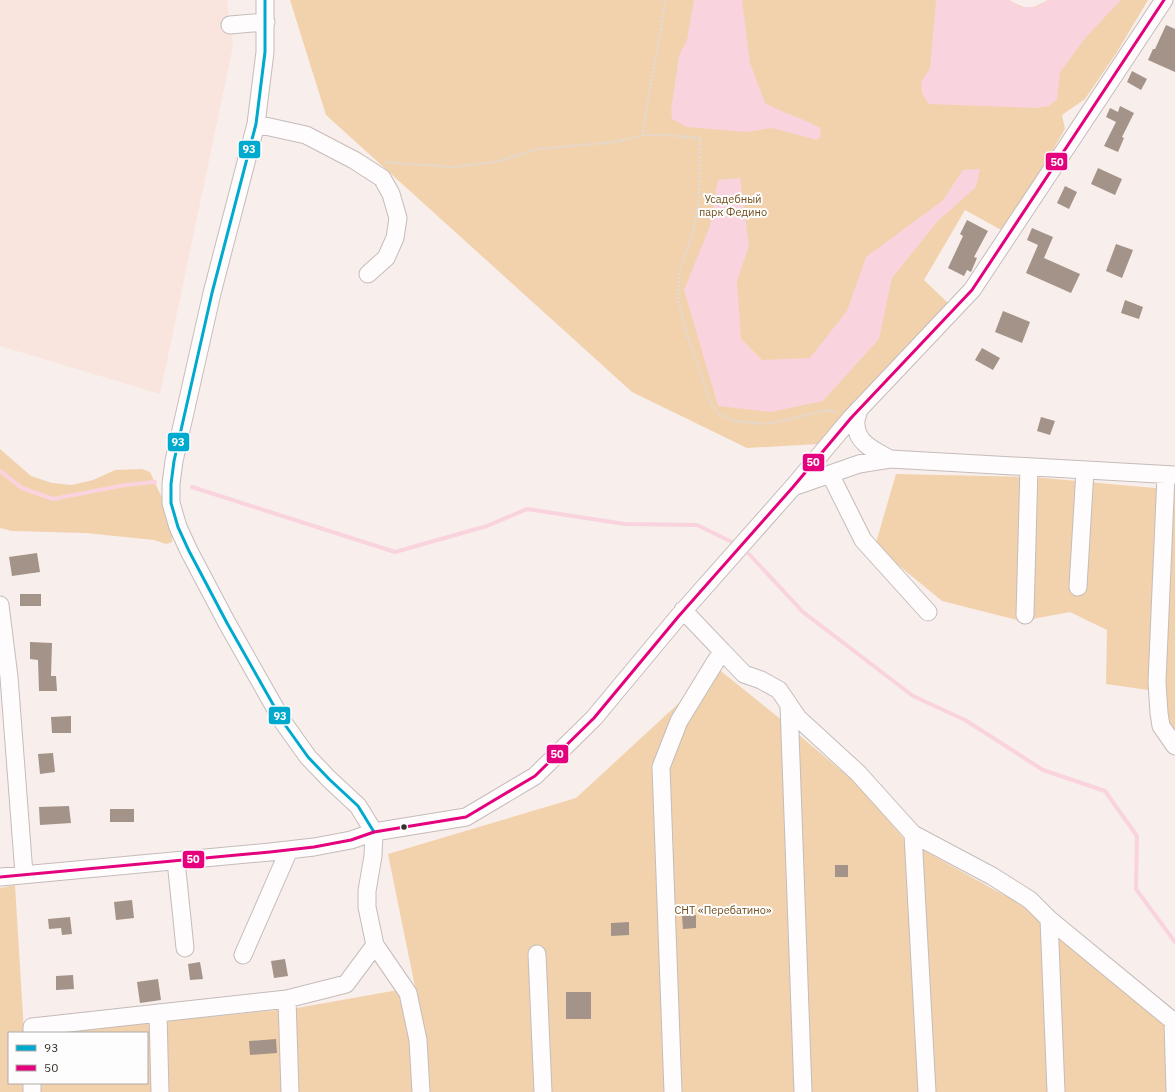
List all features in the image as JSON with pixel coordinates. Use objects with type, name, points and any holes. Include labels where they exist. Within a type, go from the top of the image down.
[{"type":"street","points":[[265,0],[265,52],[256,124],[212,293],[176,453],[171,484],[171,503],[178,526],[189,551],[230,630],[283,722],[308,757],[358,806],[374,832],[373,856],[367,891],[367,907],[375,945],[408,993],[418,1040],[420,1092]]},
{"type":"street","points":[[0,877],[289,850],[351,840],[374,832],[466,817],[535,776],[594,718],[684,610],[793,487],[855,413],[972,290],[1164,0]]},
{"type":"street","points":[[230,25],[266,22]]},
{"type":"street","points":[[256,124],[306,135],[354,160],[382,178],[391,194],[398,218],[395,238],[386,258],[368,274]]},
{"type":"street","points":[[855,413],[858,436],[867,447],[890,459]]},
{"type":"street","points":[[793,487],[860,464],[890,459],[1170,475],[1157,682],[1161,726],[1175,746]]},
{"type":"street","points":[[1025,615],[1029,467]]},
{"type":"street","points":[[1078,587],[1085,470]]},
{"type":"street","points":[[830,474],[863,540],[928,612]]},
{"type":"street","points":[[0,605],[9,677],[24,874]]},
{"type":"street","points":[[684,610],[744,674],[761,680],[779,690],[798,718],[858,773],[913,834],[992,876],[1030,900],[1049,920],[1173,1021],[1175,1092]]},
{"type":"street","points":[[674,1092],[661,767],[679,721],[722,651]]},
{"type":"street","points":[[788,704],[803,1092]]},
{"type":"street","points":[[913,834],[927,1092]]},
{"type":"street","points":[[243,955],[289,850]]},
{"type":"street","points":[[176,861],[185,948]]},
{"type":"street","points":[[1049,920],[1056,1092]]},
{"type":"street","points":[[32,1032],[32,1027],[287,999],[346,984],[375,945]]},
{"type":"street","points":[[537,954],[543,1092]]},
{"type":"street","points":[[287,999],[290,1092]]},
{"type":"street","points":[[158,1013],[160,1092]]},
{"type":"path","points":[[643,135],[646,110],[663,23],[665,0]]},
{"type":"path","points":[[384,162],[452,167],[495,162],[538,149],[616,142],[643,135],[667,135],[700,138],[700,198],[692,236],[679,272],[678,298],[687,335],[712,406],[721,415],[734,421],[768,424],[826,410],[855,413]]},
{"type":"shaded area","points":[[0,0],[227,0],[233,46],[160,394],[0,346]]},
{"type":"shaded area","points":[[694,0],[742,0],[750,63],[765,103],[820,128],[821,136],[817,140],[772,128],[747,132],[687,127],[672,119],[671,110],[679,56],[687,40]]},
{"type":"shaded area","points":[[936,0],[1009,0],[1021,7],[1037,7],[1048,0],[1121,0],[1087,36],[1060,72],[1057,99],[1049,106],[1038,108],[929,104],[922,93],[921,82],[930,68]]},
{"type":"shaded area","points":[[980,169],[976,187],[938,221],[892,278],[879,339],[823,401],[771,412],[718,406],[684,290],[710,226],[718,180],[740,178],[749,246],[737,281],[741,339],[762,360],[810,358],[847,311],[866,257],[942,201],[963,170]]},
{"type":"green space","name":"Усадебный парк Федино","points":[[290,0],[1009,0],[1020,6],[1028,8],[1037,6],[1048,0],[1148,0],[1117,52],[1085,99],[1062,115],[1065,129],[1005,232],[965,210],[924,280],[948,303],[819,444],[747,448],[632,392],[326,115]]},
{"type":"green space","points":[[0,449],[31,476],[52,483],[72,485],[93,480],[115,470],[142,469],[150,472],[162,498],[173,529],[172,542],[166,544],[154,540],[86,533],[12,531],[0,528]]},
{"type":"green space","points":[[896,474],[1032,477],[1175,489],[1175,750],[1155,691],[1106,684],[1107,630],[1070,612],[1021,621],[942,601],[875,546]]},
{"type":"green space","name":"СНТ «Перебатино»","points":[[717,668],[778,717],[858,785],[905,840],[1018,903],[1070,942],[1175,1027],[1175,1092],[0,1092],[0,888],[15,885],[24,1032],[8,1032],[8,1084],[148,1084],[148,1032],[57,1032],[297,1008],[415,987],[388,854],[576,798]]},
{"type":"building","points":[[1166,25],[1175,29],[1175,72],[1148,60]]},
{"type":"building","points":[[1132,71],[1147,79],[1141,90],[1127,82]]},
{"type":"building","points":[[1120,106],[1134,113],[1122,137],[1124,138],[1118,152],[1104,146],[1116,122],[1106,117],[1110,108],[1118,112]]},
{"type":"building","points":[[1098,168],[1122,179],[1115,195],[1091,184]]},
{"type":"building","points":[[1065,186],[1077,192],[1069,209],[1057,203]]},
{"type":"building","points":[[967,220],[988,231],[974,257],[977,258],[971,272],[967,270],[964,276],[948,268],[963,236],[960,234]]},
{"type":"building","points":[[1032,228],[1053,237],[1044,258],[1080,274],[1071,293],[1026,273],[1038,245],[1027,240]]},
{"type":"building","points":[[1116,244],[1133,250],[1122,278],[1106,271]]},
{"type":"building","points":[[1125,300],[1143,307],[1139,319],[1121,313]]},
{"type":"building","points":[[1003,311],[1030,322],[1022,343],[995,332]]},
{"type":"building","points":[[982,348],[1000,358],[993,370],[975,360]]},
{"type":"building","points":[[1041,417],[1055,421],[1050,435],[1037,431]]},
{"type":"building","points":[[37,553],[40,572],[12,576],[9,557]]},
{"type":"building","points":[[20,594],[41,594],[41,606],[20,606]]},
{"type":"building","points":[[30,642],[52,643],[51,676],[56,676],[57,691],[39,691],[38,660],[30,659]]},
{"type":"building","points":[[71,716],[71,733],[52,733],[51,717]]},
{"type":"building","points":[[53,753],[55,772],[40,774],[38,754]]},
{"type":"building","points":[[69,806],[71,823],[40,825],[39,807]]},
{"type":"building","points":[[110,809],[134,809],[134,822],[110,822]]},
{"type":"building","points":[[835,865],[848,865],[848,877],[835,877]]},
{"type":"building","points":[[132,900],[134,918],[116,920],[114,902]]},
{"type":"building","points":[[696,915],[696,928],[683,929],[682,916]]},
{"type":"building","points":[[70,917],[72,934],[62,935],[61,928],[49,929],[48,919]]},
{"type":"building","points":[[629,922],[629,935],[611,936],[611,923]]},
{"type":"building","points":[[285,959],[288,976],[274,978],[271,961]]},
{"type":"building","points":[[200,962],[203,979],[190,980],[188,964]]},
{"type":"building","points":[[73,975],[74,989],[56,990],[56,976]]},
{"type":"building","points":[[158,979],[161,1000],[140,1003],[137,982]]},
{"type":"building","points":[[566,992],[591,992],[591,1019],[566,1019]]},
{"type":"building","points":[[276,1039],[277,1053],[250,1055],[249,1041]]},
{"type":"waterway","points":[[0,471],[22,488],[53,499],[125,485],[155,482]]},
{"type":"waterway","points":[[192,487],[395,552],[487,526],[527,509],[625,524],[697,525],[732,542]]},
{"type":"waterway","points":[[749,554],[803,612],[913,696],[965,720],[1043,770],[1105,791],[1137,836],[1136,889],[1175,942]]},
{"type":"transit line","name":"93","points":[[265,0],[265,52],[256,124],[212,293],[174,461],[171,484],[171,503],[178,527],[189,551],[227,623],[283,722],[308,757],[358,806],[374,832]]},
{"type":"transit line","name":"50","points":[[0,877],[314,847],[351,840],[374,832],[466,817],[535,776],[594,718],[678,617],[793,487],[851,418],[972,290],[1164,0]]}]
